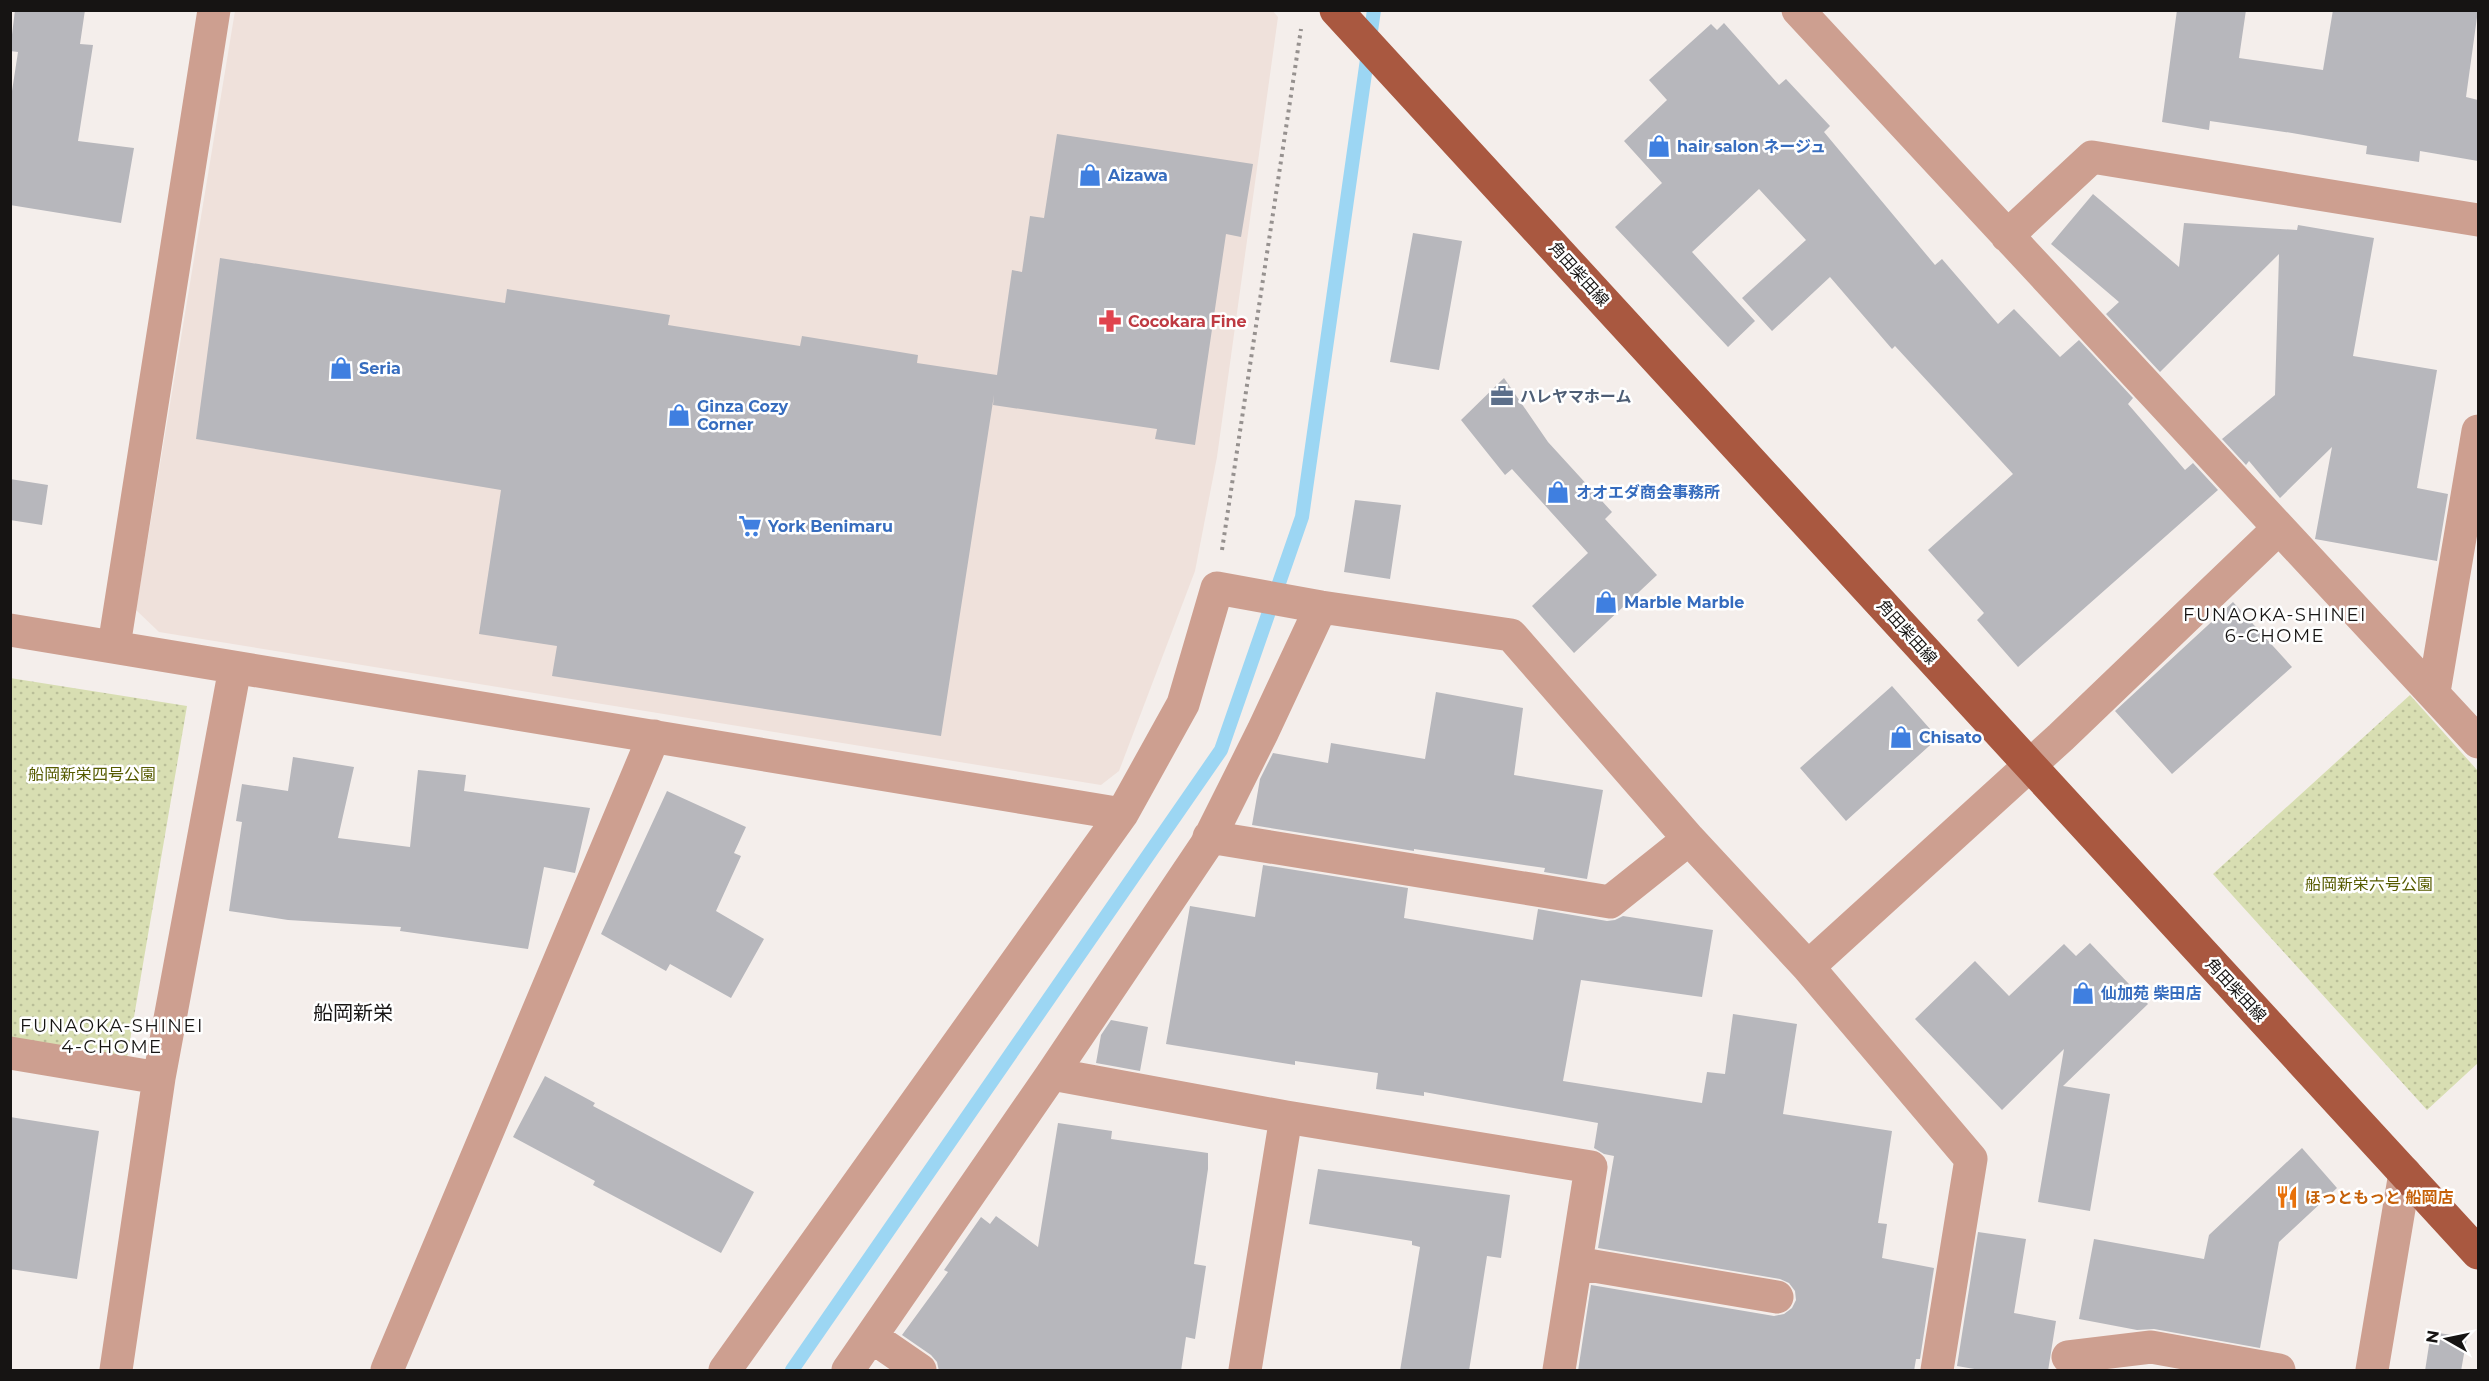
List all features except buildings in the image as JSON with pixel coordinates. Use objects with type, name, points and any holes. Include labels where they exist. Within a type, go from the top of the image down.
[{"type":"main road","name":"角田柴田線","points":[[1336,10],[2478,1253]]},
{"type":"street","points":[[114,646],[214,10]]},
{"type":"street","points":[[1798,10],[2478,742]]},
{"type":"street","points":[[2007,236],[2092,157],[2478,220]]},
{"type":"street","points":[[2434,692],[2474,493],[2478,431]]},
{"type":"street","points":[[1808,967],[2029,766],[2278,529]]},
{"type":"street","points":[[725,1371],[1122,814],[1184,704],[1226,590],[1512,635],[1689,839],[1808,967],[1971,1159],[1937,1371]]},
{"type":"street","points":[[848,1371],[1052,1074],[1209,837],[1268,720],[1312,605]]},
{"type":"street","points":[[10,630],[1122,814]]},
{"type":"street","points":[[116,1371],[159,1078],[235,668]]},
{"type":"street","points":[[387,1371],[654,736]]},
{"type":"street","points":[[1209,837],[1610,902],[1689,839]]},
{"type":"street","points":[[10,1053],[159,1078]]},
{"type":"street","points":[[1052,1074],[1286,1117],[1591,1167],[1559,1371]]},
{"type":"street","points":[[1245,1371],[1286,1117]]},
{"type":"street","points":[[2372,1371],[2405,1173]]},
{"type":"street","points":[[1576,1263],[1777,1298]]},
{"type":"street","points":[[872,1337],[920,1371]]},
{"type":"street","points":[[2068,1357],[2151,1347],[2279,1371]]},
{"type":"path","points":[[1226,590],[1302,22]]},
{"type":"shaded area","points":[[1272,10],[1278,17],[1217,457],[1195,571],[1119,771],[1101,785],[159,632],[136,610],[235,11]]},
{"type":"green space","name":"船岡新栄四号公園","points":[[10,678],[187,706],[127,1058],[11,1038]]},
{"type":"green space","name":"船岡新栄六号公園","points":[[2410,695],[2478,771],[2478,1063],[2427,1110],[2213,874]]},
{"type":"waterway","points":[[792,1370],[1221,750],[1302,517],[1374,10]]},
{"type":"place","name":"hair salon ネージュ","points":[[1659,146]]},
{"type":"place","name":"Aizawa","points":[[1090,175]]},
{"type":"place","name":"Cocokara Fine","points":[[1110,321]]},
{"type":"place","name":"Seria","points":[[341,368]]},
{"type":"place","name":"ハレヤマホーム","points":[[1502,396]]},
{"type":"place","name":"Ginza Cozy Corner","points":[[679,415]]},
{"type":"place","name":"オオエダ商会事務所","points":[[1558,492]]},
{"type":"place","name":"York Benimaru","points":[[750,526]]},
{"type":"place","name":"Marble Marble","points":[[1606,602]]},
{"type":"place","name":"Chisato","points":[[1901,737]]},
{"type":"place","name":"仙加苑 柴田店","points":[[2083,993]]},
{"type":"place","name":"ほっともっと 船岡店","points":[[2287,1197]]},
{"type":"district","name":"FUNAOKA-SHINEI 6-CHOME","points":[[2275,625]]},
{"type":"district","name":"船岡新栄","points":[[353,1013]]},
{"type":"district","name":"FUNAOKA-SHINEI 4-CHOME","points":[[112,1036]]}]
